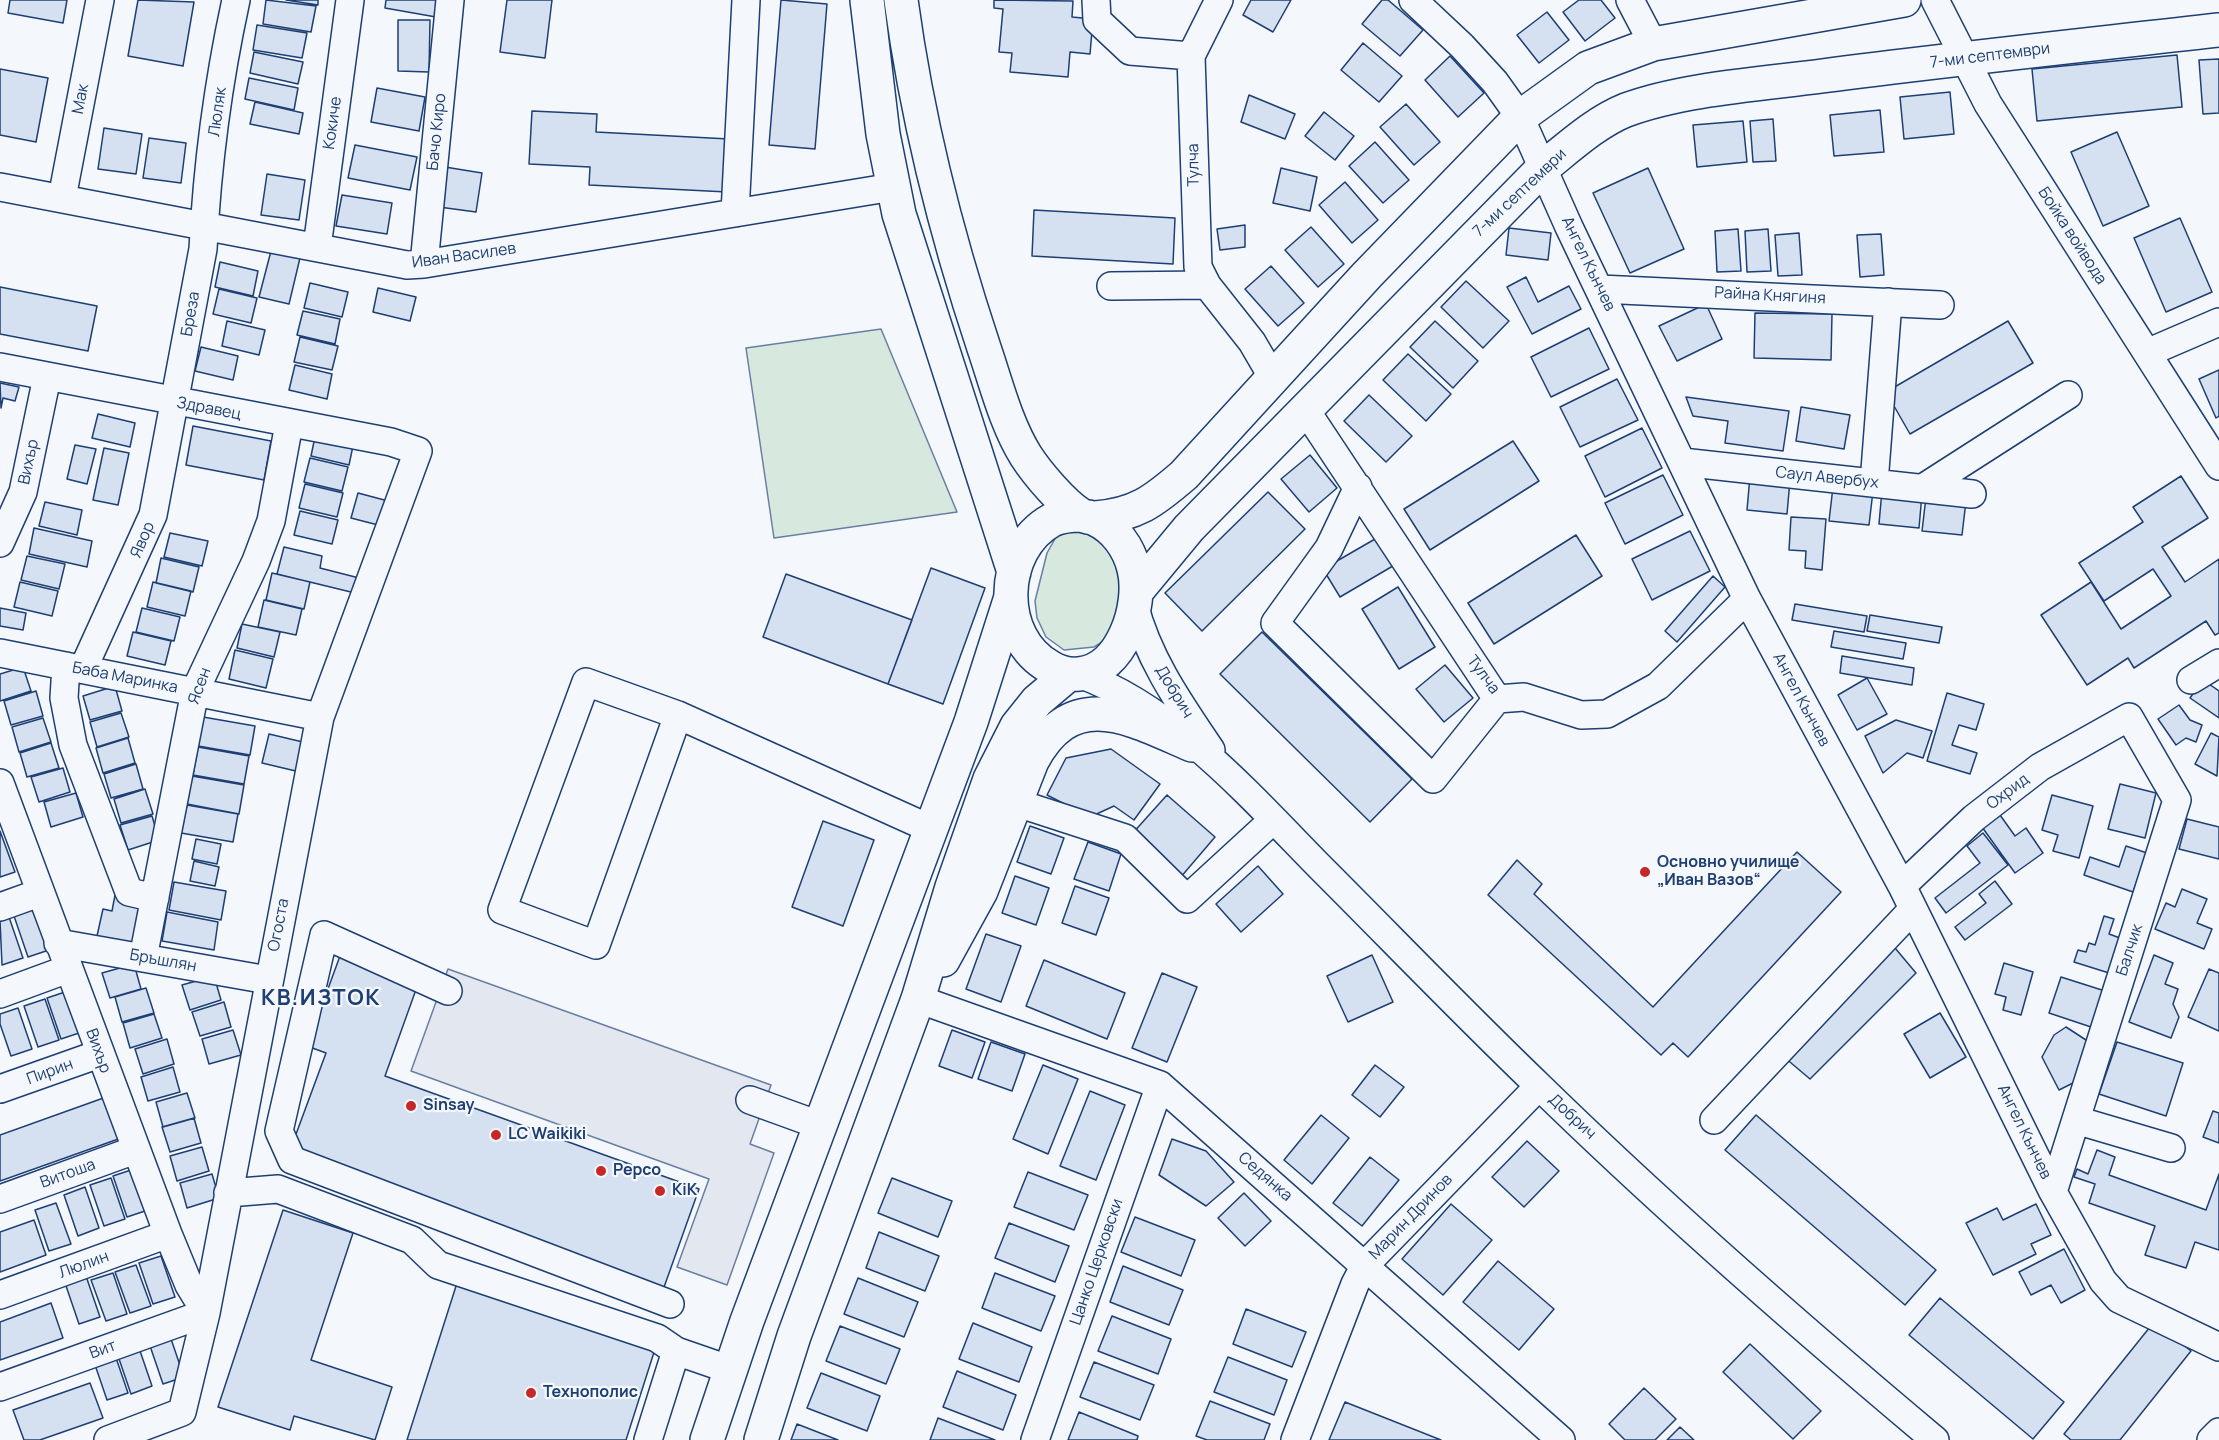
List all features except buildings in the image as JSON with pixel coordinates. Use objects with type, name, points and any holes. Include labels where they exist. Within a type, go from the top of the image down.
[{"type":"main road","points":[[867,0],[873,60],[893,187],[1012,586],[1014,626],[1025,647],[1037,660],[1074,674]]},
{"type":"main road","points":[[761,1440],[823,1255],[918,999],[952,887],[990,779],[1017,726],[1037,701],[1074,674],[1103,665],[1112,656],[1120,645],[1135,598],[1135,571],[1123,542],[1110,528],[1088,517],[1041,476],[1025,454],[1001,398],[940,205],[924,135],[901,0]]},
{"type":"main road","points":[[707,1440],[819,1125],[983,687],[1020,555],[1039,530],[1052,520],[1130,513],[1160,496],[1184,475],[1367,275],[1520,117],[1588,68],[1653,44],[1904,0]]},
{"type":"main road","name":"7-ми септември","points":[[1135,598],[1176,542],[1544,166],[1581,138],[1625,111],[1672,98],[1964,58],[2219,30]]},
{"type":"main road","points":[[893,187],[910,171],[924,135]]},
{"type":"main road","points":[[893,187],[920,210],[964,286]]},
{"type":"main road","points":[[918,999],[981,891],[1041,743],[1054,730],[1088,714],[1107,713],[1123,716],[1192,745]]},
{"type":"main road","points":[[731,1371],[778,1387]]},
{"type":"street","name":"Мак","points":[[62,198],[100,0]]},
{"type":"street","name":"Люляк","points":[[204,225],[229,35],[237,0]]},
{"type":"street","name":"Кокиче","points":[[317,247],[350,0]]},
{"type":"street","name":"Бачо Киро","points":[[424,264],[450,0]]},
{"type":"street","points":[[735,213],[746,0]]},
{"type":"street","points":[[1096,0],[1097,20],[1130,51],[1191,56],[1220,0]]},
{"type":"street","points":[[1630,0],[1653,44]]},
{"type":"street","name":"Бойка войвода","points":[[1935,0],[1988,104],[2219,466]]},
{"type":"street","name":"Ангел Кънчев","points":[[1420,4],[1495,82],[1520,117],[1544,166],[1569,227],[1747,600],[1907,898],[2053,1192],[2103,1281],[2120,1299],[2219,1347]]},
{"type":"street","name":"Тулча","points":[[1191,56],[1195,242],[1198,267],[1207,285],[1252,342],[1273,378]]},
{"type":"street","name":"Иван Василев","points":[[0,187],[407,265],[893,187]]},
{"type":"street","name":"Бреза","points":[[176,402],[203,249],[204,225]]},
{"type":"street","points":[[1111,286],[1207,285]]},
{"type":"street","name":"Райна Княгиня","points":[[1600,289],[1940,305]]},
{"type":"street","points":[[1874,483],[1888,302]]},
{"type":"street","points":[[2147,353],[2219,322]]},
{"type":"street","name":"Здравец","points":[[0,367],[391,442],[418,451]]},
{"type":"street","name":"Вихър","points":[[0,543],[23,492],[47,377]]},
{"type":"street","points":[[1923,488],[2068,395]]},
{"type":"street","name":"Явор","points":[[155,898],[129,892],[73,745],[64,698],[75,668],[153,515],[176,402]]},
{"type":"street","name":"Тулча","points":[[1305,409],[1497,699],[1524,697],[1581,715],[1607,714],[1658,686],[1747,600]]},
{"type":"street","name":"Ясен","points":[[142,958],[195,691],[256,561],[271,521],[289,424]]},
{"type":"street","name":"Огоста","points":[[108,1440],[182,1412],[206,1313],[320,717],[418,451]]},
{"type":"street","name":"Саул Авербух","points":[[1682,462],[1972,494]]},
{"type":"street","points":[[1358,487],[1329,548],[1275,623],[1433,780],[1497,699]]},
{"type":"street","name":"Добрич","points":[[1135,598],[1143,634],[1162,675],[1227,773]]},
{"type":"street","name":"Баба Маринка","points":[[0,653],[320,717]]},
{"type":"street","points":[[2191,680],[2219,663]]},
{"type":"street","name":"Добрич","points":[[1074,674],[1116,689],[1134,700],[1227,773],[1539,1086],[1821,1344],[1935,1440]]},
{"type":"street","points":[[678,715],[596,945],[502,910],[586,682],[678,715],[931,829]]},
{"type":"street","name":"Охрид","points":[[1714,1120],[1974,818],[2040,767],[2129,717]]},
{"type":"street","name":"Балчик","points":[[2053,1192],[2177,800],[2129,717]]},
{"type":"street","name":"Вихър","points":[[0,783],[5,814],[39,893],[135,1150],[189,1285],[206,1313]]},
{"type":"street","points":[[1017,804],[1125,838],[1187,899],[1273,820]]},
{"type":"street","points":[[0,907],[39,893]]},
{"type":"street","points":[[448,991],[324,935],[279,1131],[292,1160],[670,1304]]},
{"type":"street","name":"Бръшлян","points":[[58,943],[268,980]]},
{"type":"street","points":[[0,994],[68,969]]},
{"type":"street","name":"Седянка","points":[[918,999],[1160,1085],[1561,1440]]},
{"type":"street","name":"Пирин","points":[[0,1089],[99,1054]]},
{"type":"street","name":"Цанко Церковски","points":[[1035,1440],[1160,1085]]},
{"type":"street","name":"Марин Дринов","points":[[1295,1440],[1355,1284],[1365,1265],[1539,1086]]},
{"type":"street","points":[[750,1100],[819,1125]]},
{"type":"street","points":[[2076,1120],[2171,1148]]},
{"type":"street","name":"Витоша","points":[[0,1199],[135,1150]]},
{"type":"street","points":[[228,1193],[278,1189],[412,1240],[438,1265],[657,1338],[676,1351],[731,1371]]},
{"type":"street","name":"Люлин","points":[[0,1295],[168,1234]]},
{"type":"street","name":"Вит","points":[[0,1387],[206,1313]]},
{"type":"street","points":[[648,1440],[676,1351]]},
{"type":"street","points":[[2211,1440],[2219,1432]]},
{"type":"shaded area","points":[[881,329],[957,512],[774,538],[746,348]]},
{"type":"shaded area","points":[[1074,528],[1101,536],[1120,563],[1125,594],[1110,637],[1094,647],[1064,650],[1046,637],[1037,618],[1035,601],[1047,553],[1056,537]]},
{"type":"shaded area","points":[[448,969],[771,1085],[750,1144],[774,1153],[727,1285],[677,1267],[709,1179],[411,1071]]},
{"type":"place","name":"Основно училище „Иван Вазов“","points":[[1645,872]]},
{"type":"place","name":"Sinsay","points":[[411,1106]]},
{"type":"place","name":"LC Waikiki","points":[[496,1135]]},
{"type":"place","name":"Pepco","points":[[601,1171]]},
{"type":"place","name":"KiK","points":[[660,1191]]},
{"type":"place","name":"Технополис","points":[[531,1393]]},
{"type":"district","name":"КВ.ИЗТОК","points":[[321,999]]}]
